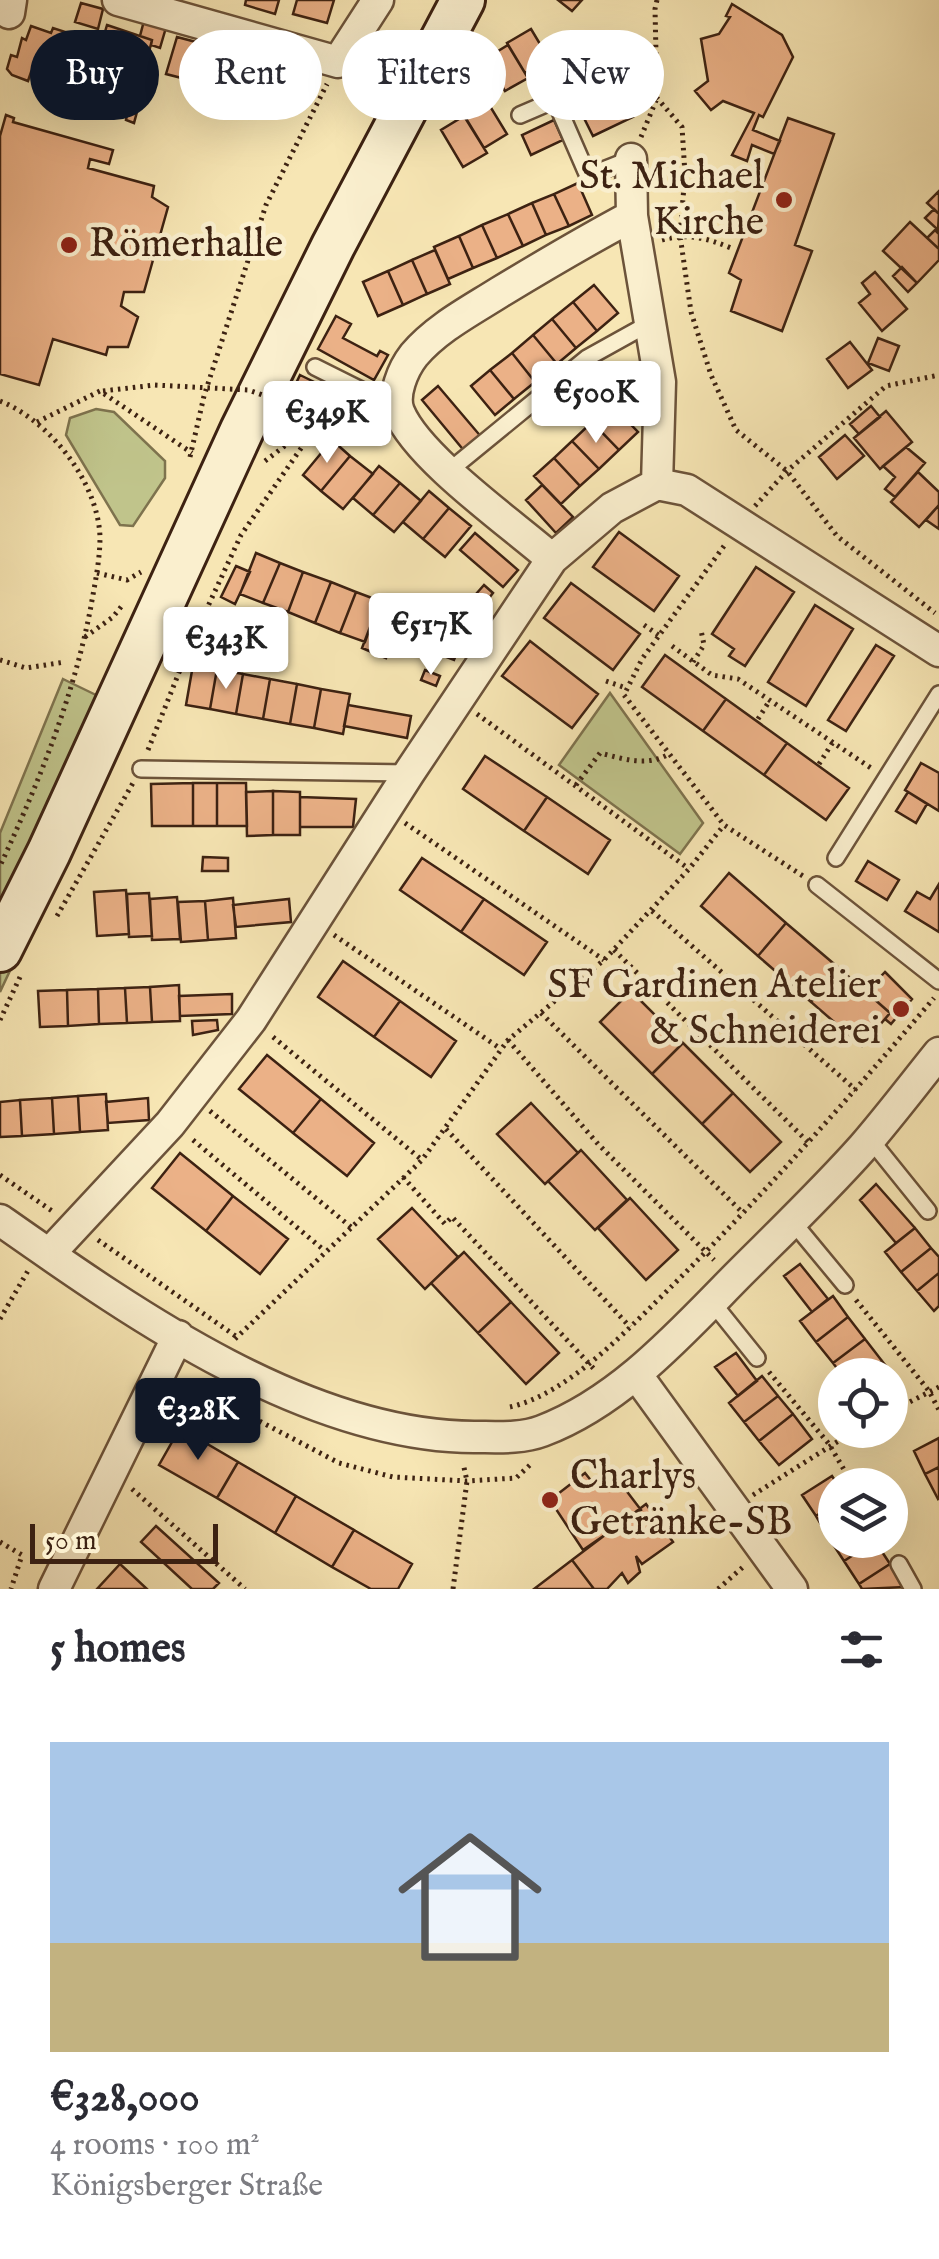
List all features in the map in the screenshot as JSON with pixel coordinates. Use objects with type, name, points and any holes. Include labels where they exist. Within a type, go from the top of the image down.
[{"type":"main road","points":[[12,960],[50,852],[242,430],[332,246],[463,0]]},
{"type":"street","points":[[118,0],[338,62],[378,0]]},
{"type":"street","points":[[632,159],[632,216],[660,382],[657,484]]},
{"type":"street","points":[[552,558],[449,471],[404,421],[397,389],[412,357],[446,326],[576,245],[632,216]]},
{"type":"street","points":[[45,1252],[76,1225],[170,1124],[251,1020],[552,558],[612,508],[657,484],[687,490],[939,651]]},
{"type":"street","points":[[0,1220],[178,1336],[227,1347],[302,1402],[360,1421],[419,1434],[509,1438],[540,1432],[625,1383],[792,1221],[870,1139],[939,1053]]},
{"type":"street","points":[[54,1589],[178,1336]]},
{"type":"street","points":[[625,1383],[734,1508],[792,1589]]},
{"type":"lane","points":[[520,116],[555,100],[588,176],[632,159]]},
{"type":"lane","points":[[449,471],[588,358],[650,323]]},
{"type":"lane","points":[[315,366],[404,421]]},
{"type":"lane","points":[[836,858],[939,694]]},
{"type":"lane","points":[[141,769],[409,773]]},
{"type":"lane","points":[[817,885],[939,981]]},
{"type":"lane","points":[[870,1139],[928,1211]]},
{"type":"lane","points":[[792,1221],[845,1286]]},
{"type":"lane","points":[[712,1302],[758,1358]]},
{"type":"lane","points":[[899,1564],[913,1589]]},
{"type":"path","points":[[654,30],[658,0]]},
{"type":"path","points":[[186,472],[204,396],[266,204],[338,62]]},
{"type":"path","points":[[664,107],[682,126],[686,174],[680,235],[691,312],[711,375],[736,430],[787,471],[837,536],[939,616]]},
{"type":"path","points":[[632,159],[647,120]]},
{"type":"path","points":[[637,246],[680,235],[708,238],[731,248]]},
{"type":"path","points":[[817,885],[724,825],[624,695],[642,659],[740,522],[787,471],[886,386],[939,374]]},
{"type":"path","points":[[37,422],[100,391],[155,385],[248,390],[306,410],[376,442],[404,421]]},
{"type":"path","points":[[100,391],[192,453]]},
{"type":"path","points":[[0,402],[37,422],[72,462],[90,493],[100,534],[85,637],[63,715],[0,866]]},
{"type":"path","points":[[272,432],[322,418]]},
{"type":"path","points":[[51,926],[141,769],[190,645],[241,535],[322,418]]},
{"type":"path","points":[[97,573],[127,580],[147,568],[139,582]]},
{"type":"path","points":[[85,637],[113,618],[131,595]]},
{"type":"path","points":[[644,625],[660,636]]},
{"type":"path","points":[[693,662],[704,646],[701,630]]},
{"type":"path","points":[[672,646],[712,675],[738,679],[886,778]]},
{"type":"path","points":[[0,660],[26,668],[65,662]]},
{"type":"path","points":[[606,681],[626,688]]},
{"type":"path","points":[[457,700],[688,869]]},
{"type":"path","points":[[758,719],[770,700]]},
{"type":"path","points":[[819,764],[833,742]]},
{"type":"path","points":[[575,786],[600,753],[638,762],[658,761],[670,754]]},
{"type":"path","points":[[386,810],[604,960]]},
{"type":"path","points":[[532,1462],[516,1478],[466,1481],[393,1477],[340,1463],[229,1405],[201,1380],[227,1347],[422,1160],[508,1040],[604,960],[652,911],[724,825]]},
{"type":"path","points":[[652,911],[856,1090]]},
{"type":"path","points":[[314,922],[501,1049]]},
{"type":"path","points":[[614,950],[809,1142]]},
{"type":"path","points":[[0,1020],[12,960]]},
{"type":"path","points":[[495,1410],[522,1404],[562,1383],[630,1327],[809,1142],[939,992]]},
{"type":"path","points":[[541,1013],[742,1213]]},
{"type":"path","points":[[251,1020],[422,1160]]},
{"type":"path","points":[[508,1040],[598,1144],[734,1279]]},
{"type":"path","points":[[193,1096],[351,1227]]},
{"type":"path","points":[[170,1124],[325,1251]]},
{"type":"path","points":[[446,1129],[630,1327]]},
{"type":"path","points":[[0,1175],[76,1225],[227,1347],[251,1346]]},
{"type":"path","points":[[404,1177],[445,1224],[452,1218],[588,1362],[625,1383]]},
{"type":"path","points":[[0,1319],[45,1252]]},
{"type":"path","points":[[845,1286],[929,1391],[939,1410]]},
{"type":"path","points":[[758,1358],[818,1431]]},
{"type":"path","points":[[908,1402],[939,1386]]},
{"type":"path","points":[[452,1589],[466,1481],[460,1437]]},
{"type":"path","points":[[734,1508],[823,1448]]},
{"type":"path","points":[[112,1470],[234,1586],[245,1589]]},
{"type":"path","points":[[0,1542],[22,1555],[11,1589]]},
{"type":"green space","points":[[96,409],[114,412],[165,461],[165,478],[133,526],[120,525],[66,435],[70,418]]},
{"type":"green space","points":[[63,679],[131,712],[0,992],[0,833]]},
{"type":"green space","points":[[610,693],[703,823],[680,854],[559,765]]},
{"type":"building","points":[[246,0],[279,0],[275,14],[245,5]]},
{"type":"building","points":[[297,0],[334,0],[327,23],[293,14]]},
{"type":"building","points":[[558,0],[582,0],[572,11]]},
{"type":"building","points":[[81,3],[103,9],[98,29],[75,22]]},
{"type":"building","name":"St. Michael Kirche","points":[[732,4],[782,35],[793,57],[753,130],[780,141],[774,154],[752,145],[747,161],[732,155],[754,113],[723,101],[711,110],[695,91],[708,81],[701,39],[719,34],[730,17],[726,16]]},
{"type":"building","points":[[145,17],[167,24],[160,48],[159,30],[142,30]]},
{"type":"building","points":[[31,26],[42,30],[30,30],[28,81],[7,69],[11,55],[17,57],[22,38],[26,40]]},
{"type":"building","points":[[526,32],[526,72],[525,73],[507,43]]},
{"type":"building","points":[[177,37],[179,38],[179,77],[166,74]]},
{"type":"building","points":[[506,46],[526,79],[506,90]]},
{"type":"building","name":"Römerhalle","points":[[6,115],[14,118],[13,122],[113,150],[109,164],[90,159],[88,168],[154,186],[152,197],[168,207],[159,239],[140,238],[137,252],[153,260],[144,292],[124,292],[121,306],[138,317],[128,347],[108,347],[106,355],[53,339],[39,385],[0,374],[0,136]]},
{"type":"building","name":"St. Michael Kirche","points":[[788,118],[834,134],[795,245],[812,251],[782,331],[731,311],[741,280],[729,273]]},
{"type":"building","points":[[457,120],[466,120],[487,153],[463,167],[441,130]]},
{"type":"building","points":[[467,120],[498,120],[507,134],[484,148]]},
{"type":"building","points":[[554,120],[563,140],[531,155],[522,135]]},
{"type":"building","points":[[585,120],[627,120],[593,136]]},
{"type":"building","points":[[578,183],[592,215],[569,226],[554,194]]},
{"type":"building","points":[[939,191],[939,214],[927,203]]},
{"type":"building","points":[[554,194],[569,226],[546,235],[532,203]]},
{"type":"building","points":[[532,203],[546,235],[523,246],[508,214]]},
{"type":"building","points":[[934,209],[939,214],[938,230],[925,218]]},
{"type":"building","points":[[508,214],[523,246],[497,258],[482,225]]},
{"type":"building","points":[[910,222],[939,249],[939,260],[917,283],[883,251]]},
{"type":"building","points":[[482,225],[497,258],[473,268],[459,236]]},
{"type":"building","points":[[935,230],[939,234],[939,249],[927,238]]},
{"type":"building","points":[[459,236],[473,268],[448,279],[434,247]]},
{"type":"building","points":[[435,250],[450,284],[427,294],[412,260]]},
{"type":"building","points":[[412,260],[427,294],[403,305],[388,271]]},
{"type":"building","points":[[902,267],[917,283],[908,292],[893,276]]},
{"type":"building","points":[[388,271],[403,305],[378,316],[363,282]]},
{"type":"building","points":[[875,272],[907,309],[882,331],[859,303],[870,294],[862,283]]},
{"type":"building","points":[[594,285],[618,313],[597,331],[573,302]]},
{"type":"building","points":[[573,302],[597,331],[576,348],[552,319]]},
{"type":"building","points":[[336,316],[351,324],[343,338],[377,356],[380,351],[388,355],[374,380],[318,349]]},
{"type":"building","points":[[552,319],[576,348],[557,364],[533,335]]},
{"type":"building","points":[[533,335],[557,364],[535,382],[512,353]]},
{"type":"building","points":[[878,338],[899,346],[889,371],[868,363]]},
{"type":"building","points":[[850,342],[872,370],[848,388],[827,359]]},
{"type":"building","points":[[512,353],[535,382],[514,399],[490,370]]},
{"type":"building","points":[[490,370],[514,399],[495,415],[471,386]]},
{"type":"building","points":[[300,375],[353,401],[344,420],[291,394]]},
{"type":"building","points":[[438,386],[483,439],[466,453],[422,400]]},
{"type":"building","points":[[611,404],[638,432],[619,450],[592,422]]},
{"type":"building","points":[[871,406],[880,417],[859,434],[850,424]]},
{"type":"building","points":[[886,411],[912,442],[880,469],[854,438]]},
{"type":"building","points":[[592,422],[619,450],[599,469],[572,441]]},
{"type":"building","points":[[845,435],[864,456],[837,479],[819,457]]},
{"type":"building","points":[[332,440],[350,456],[321,491],[303,475]]},
{"type":"building","points":[[572,441],[599,469],[580,486],[554,458]]},
{"type":"building","points":[[906,447],[925,463],[895,497],[885,489],[895,477],[883,466]]},
{"type":"building","points":[[350,456],[373,474],[343,509],[321,491]]},
{"type":"building","points":[[554,458],[580,486],[561,504],[534,476]]},
{"type":"building","points":[[379,466],[400,483],[373,515],[353,498]]},
{"type":"building","points":[[918,472],[939,492],[939,505],[919,527],[891,502]]},
{"type":"building","points":[[400,483],[421,501],[394,532],[373,515]]},
{"type":"building","points":[[542,485],[573,517],[556,533],[526,500]]},
{"type":"building","points":[[429,491],[449,508],[423,539],[403,522]]},
{"type":"building","points":[[939,505],[939,529],[926,520]]},
{"type":"building","points":[[449,508],[471,526],[445,557],[423,539]]},
{"type":"building","points":[[619,532],[679,576],[654,611],[593,567]]},
{"type":"building","points":[[475,533],[518,570],[503,587],[460,550]]},
{"type":"building","points":[[256,553],[280,563],[263,603],[240,594]]},
{"type":"building","points":[[280,563],[303,572],[288,612],[263,603]]},
{"type":"building","points":[[236,566],[250,572],[235,604],[221,597]]},
{"type":"building","points":[[756,567],[794,592],[745,666],[729,656],[734,649],[712,634]]},
{"type":"building","points":[[303,572],[331,582],[315,623],[288,612]]},
{"type":"building","points":[[331,582],[356,592],[340,633],[315,623]]},
{"type":"building","points":[[571,583],[640,634],[613,670],[544,618]]},
{"type":"building","points":[[484,585],[493,593],[486,602],[476,594]]},
{"type":"building","points":[[356,592],[380,601],[365,642],[340,633]]},
{"type":"building","points":[[380,601],[405,611],[386,658],[362,648]]},
{"type":"building","points":[[815,605],[853,629],[806,706],[768,682]]},
{"type":"building","points":[[403,615],[463,638],[454,660],[394,637]]},
{"type":"building","points":[[530,641],[598,694],[572,728],[502,676]]},
{"type":"building","points":[[876,645],[894,656],[846,731],[828,720]]},
{"type":"building","points":[[665,655],[726,699],[703,731],[642,687]]},
{"type":"building","points":[[193,665],[217,669],[210,709],[186,705]]},
{"type":"building","points":[[217,669],[243,674],[236,714],[210,709]]},
{"type":"building","points":[[425,670],[440,676],[436,686],[421,680]]},
{"type":"building","points":[[243,674],[270,679],[263,719],[236,714]]},
{"type":"building","points":[[270,679],[297,684],[290,724],[263,719]]},
{"type":"building","points":[[297,684],[321,689],[314,728],[290,724]]},
{"type":"building","points":[[321,689],[350,694],[343,734],[314,728]]},
{"type":"building","points":[[726,699],[787,743],[764,775],[703,731]]},
{"type":"building","points":[[348,705],[411,716],[407,738],[344,726]]},
{"type":"building","points":[[787,743],[849,788],[826,820],[764,775]]},
{"type":"building","points":[[485,756],[547,797],[524,831],[463,789]]},
{"type":"building","points":[[921,763],[939,773],[939,811],[905,790]]},
{"type":"building","points":[[193,783],[217,783],[217,826],[193,826]]},
{"type":"building","points":[[193,783],[193,826],[152,826],[151,784]]},
{"type":"building","points":[[217,783],[246,783],[247,826],[217,826]]},
{"type":"building","points":[[273,791],[273,835],[247,836],[246,792]]},
{"type":"building","points":[[273,791],[300,792],[300,835],[273,835]]},
{"type":"building","points":[[908,792],[927,804],[916,823],[896,811]]},
{"type":"building","points":[[300,797],[356,799],[353,827],[300,827]]},
{"type":"building","points":[[547,797],[610,840],[588,874],[524,831]]},
{"type":"building","points":[[203,857],[228,858],[228,871],[202,871]]},
{"type":"building","points":[[422,858],[484,899],[461,932],[400,890]]},
{"type":"building","points":[[868,861],[899,880],[887,900],[856,881]]},
{"type":"building","points":[[729,873],[786,923],[758,956],[701,906]]},
{"type":"building","points":[[939,884],[939,932],[905,911],[917,892],[930,899]]},
{"type":"building","points":[[126,890],[129,934],[97,936],[94,892]]},
{"type":"building","points":[[149,893],[152,936],[129,937],[127,894]]},
{"type":"building","points":[[177,897],[180,939],[152,940],[150,899]]},
{"type":"building","points":[[233,898],[236,938],[208,940],[205,901]]},
{"type":"building","points":[[289,899],[291,922],[236,927],[233,905]]},
{"type":"building","points":[[484,899],[547,942],[524,975],[461,932]]},
{"type":"building","points":[[205,901],[208,940],[181,942],[178,902]]},
{"type":"building","points":[[786,923],[840,969],[811,1002],[758,956]]},
{"type":"building","points":[[343,961],[400,1001],[374,1037],[318,997]]},
{"type":"building","points":[[840,969],[890,1013],[862,1046],[811,1002]]},
{"type":"building","points":[[885,972],[912,999],[891,1024],[885,1019],[890,1013],[866,992]]},
{"type":"building","points":[[179,985],[180,1021],[152,1022],[150,987]]},
{"type":"building","points":[[150,987],[152,1022],[127,1023],[125,988]]},
{"type":"building","points":[[125,988],[127,1023],[99,1024],[98,989]]},
{"type":"building","points":[[98,989],[99,1024],[68,1026],[67,990]]},
{"type":"building","points":[[67,990],[68,1026],[40,1027],[38,991]]},
{"type":"building","points":[[631,991],[683,1043],[652,1074],[600,1022]]},
{"type":"building","points":[[232,994],[232,1014],[180,1016],[179,996]]},
{"type":"building","points":[[400,1001],[456,1041],[431,1077],[374,1037]]},
{"type":"building","points":[[217,1020],[218,1030],[193,1035],[192,1021]]},
{"type":"building","points":[[683,1043],[733,1093],[702,1124],[652,1074]]},
{"type":"building","points":[[267,1055],[321,1099],[293,1133],[239,1089]]},
{"type":"building","points":[[733,1093],[781,1142],[750,1172],[702,1124]]},
{"type":"building","points":[[106,1094],[108,1130],[80,1132],[78,1096]]},
{"type":"building","points":[[78,1096],[80,1132],[54,1134],[52,1098]]},
{"type":"building","points":[[52,1098],[54,1134],[22,1136],[20,1100]]},
{"type":"building","points":[[148,1098],[149,1120],[108,1123],[106,1102]]},
{"type":"building","points":[[321,1099],[374,1143],[347,1176],[293,1133]]},
{"type":"building","points":[[20,1100],[22,1136],[0,1137],[0,1102]]},
{"type":"building","points":[[531,1103],[578,1153],[545,1184],[497,1134]]},
{"type":"building","points":[[581,1150],[627,1200],[595,1230],[548,1181]]},
{"type":"building","points":[[180,1153],[233,1196],[206,1231],[152,1188]]},
{"type":"building","points":[[876,1184],[915,1228],[896,1243],[860,1200]]},
{"type":"building","points":[[233,1196],[288,1239],[260,1274],[206,1231]]},
{"type":"building","points":[[630,1198],[678,1250],[646,1280],[598,1228]]},
{"type":"building","points":[[412,1208],[458,1257],[425,1289],[378,1239]]},
{"type":"building","points":[[915,1228],[931,1248],[901,1272],[885,1252]]},
{"type":"building","points":[[931,1248],[939,1257],[939,1273],[917,1291],[901,1272]]},
{"type":"building","points":[[464,1252],[511,1302],[478,1333],[431,1283]]},
{"type":"building","points":[[800,1264],[828,1299],[812,1312],[784,1276]]},
{"type":"building","points":[[939,1273],[939,1306],[934,1311],[917,1291]]},
{"type":"building","points":[[833,1296],[848,1317],[816,1342],[800,1321]]},
{"type":"building","points":[[511,1302],[559,1353],[526,1384],[478,1333]]},
{"type":"building","points":[[848,1317],[865,1339],[840,1358],[829,1358],[816,1342]]},
{"type":"building","points":[[865,1339],[880,1358],[840,1358]]},
{"type":"building","points":[[736,1353],[757,1381],[738,1396],[715,1367]]},
{"type":"building","points":[[762,1376],[778,1396],[744,1422],[729,1403]]},
{"type":"building","points":[[778,1396],[793,1414],[759,1441],[744,1422]]},
{"type":"building","points":[[793,1414],[812,1439],[779,1465],[759,1441]]},
{"type":"building","points":[[180,1428],[238,1462],[217,1498],[159,1465]]},
{"type":"building","points":[[939,1438],[939,1467],[925,1474],[914,1451]]},
{"type":"building","points":[[238,1462],[296,1496],[275,1533],[217,1498]]},
{"type":"building","points":[[939,1467],[939,1498],[938,1499],[925,1474]]},
{"type":"building","points":[[609,1468],[641,1510],[583,1550],[550,1500],[585,1473],[593,1483]]},
{"type":"building","points":[[818,1485],[818,1515],[816,1516],[802,1495]]},
{"type":"building","points":[[296,1496],[354,1530],[332,1567],[275,1533]]},
{"type":"building","points":[[646,1504],[673,1542],[642,1564],[636,1556],[640,1572],[628,1583],[622,1573],[607,1589],[594,1589],[572,1560]]},
{"type":"building","points":[[156,1526],[219,1583],[213,1589],[192,1589],[141,1542]]},
{"type":"building","points":[[354,1530],[412,1564],[398,1589],[371,1589],[332,1567]]},
{"type":"building","points":[[886,1558],[890,1564],[859,1584],[844,1561]]},
{"type":"building","points":[[572,1560],[594,1589],[534,1589]]},
{"type":"building","points":[[120,1564],[147,1589],[97,1589]]},
{"type":"building","points":[[890,1564],[905,1587],[862,1589],[859,1584]]},
{"type":"place","name":"St. Michael Kirche","points":[[784,200]]},
{"type":"place","name":"Römerhalle","points":[[69,245]]},
{"type":"place","name":"SF Gardinen Atelier & Schneiderei","points":[[901,1009]]},
{"type":"place","name":"Charlys Getränke-SB","points":[[550,1500]]}]
